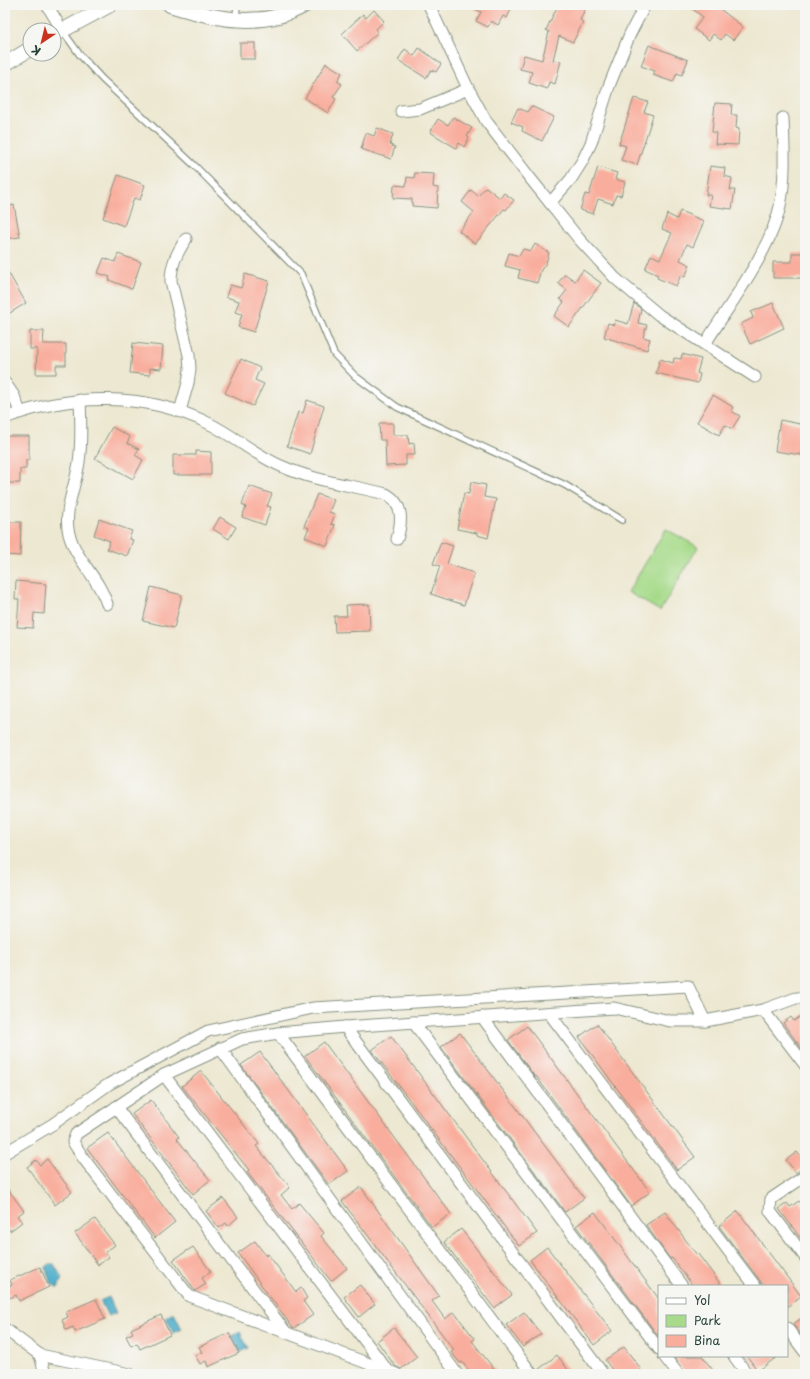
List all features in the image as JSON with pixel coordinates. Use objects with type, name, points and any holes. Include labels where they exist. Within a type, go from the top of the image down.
[{"type":"street","points":[[47,5],[54,22]]},
{"type":"street","points":[[62,31],[110,5]]},
{"type":"street","points":[[170,5],[204,16],[236,20],[258,20],[277,16],[305,5]]},
{"type":"street","points":[[429,5],[468,89],[486,120],[579,239],[614,278],[658,315],[755,377]]},
{"type":"street","points":[[550,203],[572,179],[586,155],[608,86],[630,34],[645,5]]},
{"type":"street","points":[[5,64],[22,54]]},
{"type":"street","points":[[401,111],[420,109],[468,89]]},
{"type":"street","points":[[705,344],[772,233],[780,207],[784,176],[783,118]]},
{"type":"street","points":[[180,411],[188,383],[190,369],[189,355],[171,281],[171,271],[175,257],[186,239]]},
{"type":"street","points":[[5,383],[14,396],[20,412]]},
{"type":"street","points":[[5,418],[42,406],[105,398],[141,402],[180,411],[209,424],[280,466],[305,475],[386,494],[393,498],[398,504],[401,513],[397,539]]},
{"type":"street","points":[[80,400],[81,424],[79,461],[67,518],[69,534],[82,561],[101,586],[108,604]]},
{"type":"street","points":[[5,1154],[53,1124],[109,1084],[208,1031],[313,1008],[688,986],[705,1021]]},
{"type":"street","points":[[391,1372],[189,1296],[84,1159],[73,1142],[76,1134],[164,1075],[242,1039],[278,1033],[345,1027],[614,1008],[670,1021],[705,1021],[764,1010],[796,998],[805,998]]},
{"type":"street","points":[[764,1010],[805,1065]]},
{"type":"street","points":[[548,1013],[754,1285]]},
{"type":"street","points":[[482,1017],[681,1285]]},
{"type":"street","points":[[414,1022],[658,1348]]},
{"type":"street","points":[[345,1027],[603,1374]]},
{"type":"street","points":[[278,1033],[532,1374]]},
{"type":"street","points":[[220,1048],[457,1374]]},
{"type":"street","points":[[164,1075],[391,1372]]},
{"type":"street","points":[[116,1107],[286,1332]]},
{"type":"street","points":[[805,1176],[771,1199],[770,1210],[805,1257]]},
{"type":"street","points":[[5,1329],[40,1355],[130,1374]]},
{"type":"street","points":[[788,1329],[805,1352]]},
{"type":"street","points":[[40,1355],[45,1374]]},
{"type":"street","points":[[665,1357],[678,1374]]},
{"type":"street","points":[[735,1357],[747,1374]]},
{"type":"lane","points":[[236,20],[237,5]]},
{"type":"lane","points":[[62,37],[102,79],[194,165],[301,274],[334,354],[355,376],[396,407],[565,485],[622,520]]},
{"type":"green space","points":[[666,529],[698,547],[660,611],[628,592]]},
{"type":"water","points":[[50,1264],[54,1264],[62,1278],[58,1288],[52,1284],[47,1273],[46,1267]]},
{"type":"water","points":[[109,1297],[116,1313],[108,1316],[100,1301]]},
{"type":"water","points":[[174,1313],[182,1329],[173,1333],[166,1317]]},
{"type":"water","points":[[240,1332],[248,1348],[240,1352],[232,1336]]},
{"type":"building","points":[[467,5],[513,5],[507,18],[503,16],[498,25],[491,21],[488,27],[476,21],[481,12]]},
{"type":"building","points":[[558,5],[587,5],[580,20],[583,22],[573,42],[559,36],[553,60],[561,61],[555,84],[549,82],[547,89],[529,83],[532,72],[520,69],[524,55],[542,60],[549,32],[546,30]]},
{"type":"building","points":[[687,5],[715,5],[743,27],[733,40],[725,34],[721,40],[713,34],[709,40],[694,29],[703,17]]},
{"type":"building","points":[[374,10],[384,21],[376,29],[378,32],[357,51],[342,34],[363,14],[366,18]]},
{"type":"building","points":[[240,43],[255,43],[255,59],[240,59]]},
{"type":"building","points":[[649,45],[688,60],[682,75],[677,73],[673,82],[653,75],[655,71],[641,66]]},
{"type":"building","points":[[419,48],[441,64],[436,72],[431,70],[426,78],[398,60],[405,49],[414,56]]},
{"type":"building","points":[[326,63],[342,73],[337,81],[342,84],[333,97],[336,99],[328,113],[305,98]]},
{"type":"building","points":[[634,98],[648,102],[644,112],[653,115],[637,165],[621,160],[626,146],[619,144]]},
{"type":"building","points":[[715,103],[732,104],[731,115],[737,115],[736,128],[739,129],[738,145],[715,144],[716,133],[712,132]]},
{"type":"building","points":[[531,106],[554,117],[542,141],[522,131],[523,127],[511,122],[518,108],[528,112]]},
{"type":"building","points":[[453,117],[472,128],[467,136],[469,138],[464,147],[459,143],[456,148],[430,132],[438,119],[448,125]]},
{"type":"building","points":[[377,128],[393,134],[390,145],[395,147],[391,159],[361,149],[366,133],[374,136]]},
{"type":"building","points":[[710,166],[725,168],[724,176],[732,178],[730,190],[735,190],[732,209],[709,206],[711,195],[706,195]]},
{"type":"building","points":[[598,167],[617,173],[615,179],[625,182],[621,196],[616,195],[613,204],[598,199],[593,214],[580,210],[585,194],[589,195]]},
{"type":"building","points":[[415,173],[434,174],[433,187],[438,188],[437,208],[412,206],[412,199],[393,198],[394,185],[406,186],[407,177],[414,178]]},
{"type":"building","points":[[118,175],[145,185],[140,200],[134,198],[124,226],[103,218]]},
{"type":"building","points":[[486,187],[500,198],[504,193],[514,200],[506,210],[504,209],[475,244],[459,231],[474,212],[462,202],[471,190],[478,196]]},
{"type":"building","points":[[14,205],[20,237],[5,239],[5,207]]},
{"type":"building","points":[[680,211],[704,221],[693,247],[687,244],[680,260],[690,265],[685,277],[681,275],[676,286],[657,278],[658,275],[645,269],[651,255],[660,259],[672,233],[662,229],[667,214],[677,219]]},
{"type":"building","points":[[535,244],[549,253],[537,283],[518,278],[520,270],[505,266],[509,253],[519,256],[523,249],[531,251]]},
{"type":"building","points":[[792,253],[805,253],[805,278],[773,278],[773,262],[792,262]]},
{"type":"building","points":[[118,254],[141,262],[132,289],[109,280],[110,277],[98,273],[104,258],[115,262]]},
{"type":"building","points":[[5,267],[26,303],[5,316]]},
{"type":"building","points":[[583,270],[601,283],[569,327],[554,316],[564,302],[560,299],[567,290],[558,283],[565,274],[575,281]]},
{"type":"building","points":[[245,274],[269,281],[254,332],[238,327],[242,314],[235,312],[239,301],[226,297],[230,285],[241,288]]},
{"type":"building","points":[[634,303],[641,309],[638,323],[647,325],[643,337],[650,339],[647,350],[604,337],[608,323],[614,325],[615,320],[628,324]]},
{"type":"building","points":[[773,303],[784,328],[750,344],[741,324],[753,318],[751,312]]},
{"type":"building","points":[[30,331],[44,331],[43,344],[66,344],[66,365],[56,365],[56,374],[36,374],[37,349],[30,349]]},
{"type":"building","points":[[133,343],[163,346],[161,369],[150,368],[150,375],[130,373]]},
{"type":"building","points":[[682,354],[701,359],[697,373],[700,374],[698,383],[656,373],[660,359],[673,363],[674,358],[681,359]]},
{"type":"building","points":[[241,359],[260,368],[255,380],[264,384],[253,406],[225,393]]},
{"type":"building","points":[[713,395],[733,407],[731,411],[740,416],[732,429],[725,425],[719,435],[697,422]]},
{"type":"building","points":[[307,400],[324,406],[310,454],[287,446],[298,412],[303,413]]},
{"type":"building","points":[[780,420],[805,425],[801,455],[775,451]]},
{"type":"building","points":[[379,423],[393,423],[393,435],[408,435],[409,444],[414,443],[415,455],[406,455],[406,465],[386,466],[385,440],[380,440]]},
{"type":"building","points":[[112,427],[130,437],[127,443],[139,449],[135,455],[143,460],[133,479],[95,458]]},
{"type":"building","points":[[5,436],[29,436],[29,460],[26,460],[26,469],[20,469],[20,483],[5,483]]},
{"type":"building","points":[[196,451],[211,452],[211,475],[173,475],[173,455],[196,455]]},
{"type":"building","points":[[471,482],[486,485],[484,497],[496,499],[488,538],[477,535],[477,533],[457,529],[464,493],[469,494]]},
{"type":"building","points":[[249,486],[272,494],[267,506],[271,507],[265,525],[242,517],[246,507],[242,505]]},
{"type":"building","points":[[317,494],[334,500],[329,512],[335,514],[331,524],[335,525],[327,546],[305,537],[309,528],[304,526]]},
{"type":"building","points":[[220,517],[236,527],[229,539],[213,529]]},
{"type":"building","points":[[99,519],[132,531],[129,539],[133,540],[127,556],[107,549],[110,541],[94,535]]},
{"type":"building","points":[[5,522],[21,522],[20,556],[5,555]]},
{"type":"building","points":[[441,542],[453,546],[447,564],[474,573],[464,605],[431,594],[440,566],[433,564]]},
{"type":"building","points":[[16,581],[46,584],[44,614],[34,613],[33,628],[17,627],[19,599],[15,599]]},
{"type":"building","points":[[151,587],[182,595],[174,628],[143,621]]},
{"type":"building","points":[[369,604],[370,631],[335,632],[334,616],[347,616],[346,605]]},
{"type":"building","points":[[805,1013],[805,1053],[783,1023],[791,1017],[794,1021]]},
{"type":"building","points":[[597,1024],[695,1157],[677,1170],[579,1037]]},
{"type":"building","points":[[527,1026],[650,1192],[631,1206],[508,1040]]},
{"type":"building","points":[[460,1033],[584,1198],[565,1212],[441,1047]]},
{"type":"building","points":[[391,1036],[537,1233],[519,1246],[372,1050]]},
{"type":"building","points":[[324,1042],[451,1214],[432,1227],[305,1056]]},
{"type":"building","points":[[260,1052],[348,1171],[329,1185],[241,1065]]},
{"type":"building","points":[[201,1071],[259,1144],[256,1146],[290,1187],[281,1195],[292,1209],[299,1203],[324,1233],[321,1236],[347,1268],[331,1281],[247,1172],[249,1170],[182,1086]]},
{"type":"building","points":[[151,1100],[179,1137],[177,1139],[210,1180],[193,1194],[132,1114]]},
{"type":"building","points":[[108,1133],[175,1222],[155,1238],[87,1148]]},
{"type":"building","points":[[797,1152],[805,1162],[805,1166],[796,1173],[786,1160]]},
{"type":"building","points":[[47,1159],[72,1192],[55,1205],[27,1167],[36,1160],[40,1165]]},
{"type":"building","points":[[5,1185],[24,1211],[17,1216],[22,1222],[10,1231],[5,1224]]},
{"type":"building","points":[[361,1187],[439,1296],[432,1301],[445,1319],[454,1312],[475,1339],[472,1341],[498,1374],[471,1374],[462,1362],[460,1363],[451,1352],[454,1350],[342,1201]]},
{"type":"building","points":[[223,1198],[238,1217],[228,1226],[226,1223],[219,1228],[206,1211]]},
{"type":"building","points":[[799,1201],[805,1208],[805,1244],[779,1209],[787,1203],[790,1207]]},
{"type":"building","points":[[738,1211],[801,1296],[788,1306],[788,1285],[763,1285],[719,1226]]},
{"type":"building","points":[[595,1212],[658,1298],[658,1336],[576,1226]]},
{"type":"building","points":[[665,1212],[721,1285],[692,1285],[672,1258],[670,1259],[646,1225]]},
{"type":"building","points":[[95,1219],[115,1245],[105,1252],[109,1257],[98,1265],[75,1233]]},
{"type":"building","points":[[461,1229],[512,1295],[494,1308],[444,1242]]},
{"type":"building","points":[[255,1241],[266,1256],[268,1254],[296,1292],[301,1288],[307,1298],[303,1301],[313,1315],[294,1328],[238,1253]]},
{"type":"building","points":[[193,1247],[211,1272],[202,1278],[206,1284],[195,1291],[173,1260]]},
{"type":"building","points":[[547,1247],[612,1331],[594,1345],[530,1260]]},
{"type":"building","points":[[40,1267],[49,1287],[19,1301],[16,1295],[10,1298],[6,1288],[12,1285],[10,1280]]},
{"type":"building","points":[[360,1285],[375,1304],[359,1317],[344,1297]]},
{"type":"building","points":[[96,1299],[105,1319],[75,1332],[73,1327],[66,1330],[62,1320],[68,1317],[66,1312]]},
{"type":"building","points":[[524,1312],[541,1334],[523,1347],[506,1325]]},
{"type":"building","points":[[161,1315],[170,1335],[140,1349],[137,1343],[131,1346],[126,1336],[133,1333],[131,1329]]},
{"type":"building","points":[[805,1316],[805,1340],[793,1324]]},
{"type":"building","points":[[394,1328],[417,1357],[401,1369],[395,1366],[377,1341]]},
{"type":"building","points":[[229,1333],[239,1353],[208,1367],[206,1361],[200,1364],[195,1355],[202,1352],[199,1347]]},
{"type":"building","points":[[624,1347],[641,1369],[634,1374],[615,1374],[605,1360]]},
{"type":"building","points":[[557,1355],[571,1374],[539,1374],[538,1370]]},
{"type":"building","points":[[674,1357],[703,1357],[716,1374],[686,1374]]},
{"type":"building","points":[[748,1357],[777,1357],[758,1371]]}]
